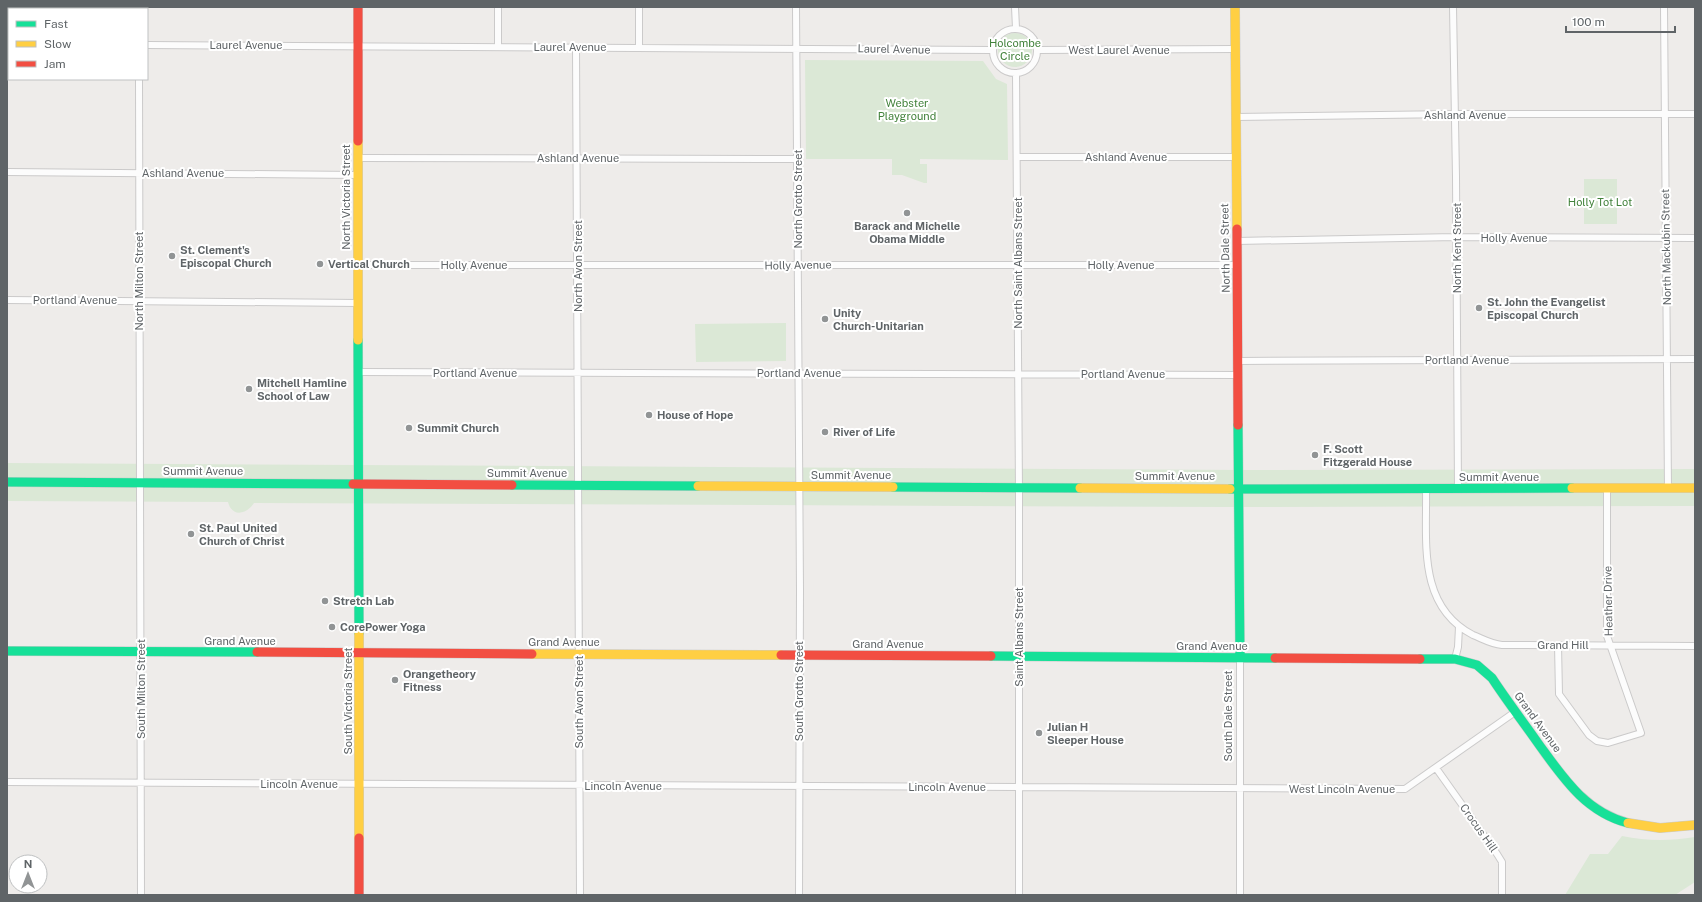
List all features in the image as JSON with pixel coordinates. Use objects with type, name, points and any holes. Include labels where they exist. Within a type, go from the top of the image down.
[{"type":"street","name":"North Victoria Street","points":[[358,7],[359,484]]},
{"type":"street","points":[[498,7],[498,47]]},
{"type":"street","points":[[639,7],[639,47]]},
{"type":"street","name":"North Grotto Street","points":[[796,7],[799,486]]},
{"type":"street","points":[[1015,7],[1016,28]]},
{"type":"street","name":"North Dale Street","points":[[1235,7],[1239,489]]},
{"type":"street","name":"North Kent Street","points":[[1453,7],[1456,177],[1458,489]]},
{"type":"street","name":"North Mackubin Street","points":[[1664,7],[1668,488]]},
{"type":"street","points":[[1016,28],[1030,33],[1034,38],[1037,50],[1033,65],[1027,70],[1016,73],[1002,68],[993,57],[992,50],[1000,34],[1006,30],[1016,28]]},
{"type":"street","name":"Laurel Avenue","points":[[148,45],[992,50]]},
{"type":"street","name":"North Avon Street","points":[[576,47],[579,486]]},
{"type":"street","name":"West Laurel Avenue","points":[[1037,50],[1235,49]]},
{"type":"street","name":"North Saint Albans Street","points":[[1016,73],[1019,488]]},
{"type":"street","name":"North Milton Street","points":[[138,80],[140,482]]},
{"type":"street","name":"Ashland Avenue","points":[[1236,117],[1454,114],[1695,114]]},
{"type":"street","name":"Ashland Avenue","points":[[1017,157],[1236,157]]},
{"type":"street","name":"Ashland Avenue","points":[[358,158],[797,159]]},
{"type":"street","name":"Ashland Avenue","points":[[7,172],[358,175]]},
{"type":"street","name":"Holly Avenue","points":[[1237,241],[1456,238],[1695,238]]},
{"type":"street","name":"Holly Avenue","points":[[358,265],[1237,265]]},
{"type":"street","name":"Portland Avenue","points":[[7,300],[358,303]]},
{"type":"street","name":"Portland Avenue","points":[[1238,361],[1695,359]]},
{"type":"street","name":"Portland Avenue","points":[[359,372],[579,374],[799,372],[1238,375]]},
{"type":"street","name":"Summit Avenue","points":[[7,482],[1239,489],[1695,488]]},
{"type":"street","name":"South Milton Street","points":[[140,482],[141,895]]},
{"type":"street","name":"South Victoria Street","points":[[359,484],[359,895]]},
{"type":"street","name":"South Avon Street","points":[[579,486],[580,895]]},
{"type":"street","name":"South Grotto Street","points":[[799,486],[799,895]]},
{"type":"street","name":"Saint Albans Street","points":[[1019,488],[1019,895]]},
{"type":"street","name":"Heather Drive","points":[[1558,645],[1559,694],[1589,735],[1597,741],[1608,742],[1641,733],[1607,636],[1607,488]]},
{"type":"street","name":"South Dale Street","points":[[1239,489],[1240,895]]},
{"type":"street","points":[[1426,489],[1427,564],[1430,583],[1442,606],[1459,627],[1459,644],[1455,659]]},
{"type":"street","name":"Grand Hill","points":[[1459,627],[1497,645],[1695,646]]},
{"type":"street","name":"Grand Avenue","points":[[7,651],[1455,659],[1477,665],[1485,671],[1569,785],[1580,796],[1602,811],[1640,827],[1669,829],[1695,825]]},
{"type":"street","name":"West Lincoln Avenue","points":[[1240,788],[1405,789],[1515,712]]},
{"type":"street","name":"Crocus Hill","points":[[1436,768],[1502,862],[1502,895]]},
{"type":"street","name":"Lincoln Avenue","points":[[7,782],[1240,788]]},
{"type":"green space","name":"Holcombe Circle","points":[[1018,33],[1027,38],[1031,43],[1031,57],[1027,62],[1022,66],[1012,67],[1008,66],[999,57],[998,47],[999,43],[1008,34]]},
{"type":"green space","name":"Webster Playground","points":[[805,60],[983,61],[996,79],[1007,84],[1008,160],[920,159],[920,164],[927,164],[927,183],[924,183],[902,175],[892,175],[892,159],[806,159]]},
{"type":"green space","name":"Holly Tot Lot","points":[[1584,179],[1617,179],[1617,224],[1584,224]]},
{"type":"green space","points":[[786,323],[786,361],[696,362],[695,324]]},
{"type":"green space","points":[[7,463],[1250,470],[1695,469],[1695,506],[1225,507],[254,503],[248,510],[240,513],[233,510],[228,502],[7,501]]},
{"type":"green space","points":[[1622,836],[1658,840],[1695,837],[1695,882],[1675,895],[1565,895],[1590,854],[1608,854]]},
{"type":"traffic: fast","points":[[358,340],[359,633]]},
{"type":"traffic: fast","points":[[1238,425],[1240,658]]},
{"type":"traffic: fast","points":[[7,482],[353,484]]},
{"type":"traffic: fast","points":[[512,485],[698,486]]},
{"type":"traffic: fast","points":[[893,487],[1080,488]]},
{"type":"traffic: fast","points":[[1230,489],[1572,488]]},
{"type":"traffic: fast","points":[[7,651],[257,652]]},
{"type":"traffic: fast","points":[[991,656],[1275,658]]},
{"type":"traffic: fast","points":[[1420,659],[1455,659],[1477,665],[1492,678],[1549,758],[1577,793],[1600,811],[1613,818],[1628,823]]},
{"type":"traffic: slow","points":[[1235,7],[1237,229]]},
{"type":"traffic: slow","points":[[358,141],[358,340]]},
{"type":"traffic: slow","points":[[698,486],[893,487]]},
{"type":"traffic: slow","points":[[1080,488],[1230,489]]},
{"type":"traffic: slow","points":[[1572,488],[1695,488]]},
{"type":"traffic: slow","points":[[359,633],[359,838]]},
{"type":"traffic: slow","points":[[532,654],[781,655]]},
{"type":"traffic: slow","points":[[1628,823],[1660,828],[1695,825]]},
{"type":"traffic: jam","points":[[358,7],[358,141]]},
{"type":"traffic: jam","points":[[1237,229],[1238,425]]},
{"type":"traffic: jam","points":[[353,484],[512,485]]},
{"type":"traffic: jam","points":[[257,652],[532,654]]},
{"type":"traffic: jam","points":[[781,655],[991,656]]},
{"type":"traffic: jam","points":[[1275,658],[1420,659]]},
{"type":"traffic: jam","points":[[359,838],[359,895]]},
{"type":"place","name":"Barack and Michelle Obama Middle","points":[[907,213]]},
{"type":"place","name":"St. Clement's Episcopal Church","points":[[172,256]]},
{"type":"place","name":"Vertical Church","points":[[320,264]]},
{"type":"place","name":"St. John the Evangelist Episcopal Church","points":[[1479,308]]},
{"type":"place","name":"Unity Church-Unitarian","points":[[825,319]]},
{"type":"place","name":"Mitchell Hamline School of Law","points":[[249,389]]},
{"type":"place","name":"House of Hope","points":[[649,415]]},
{"type":"place","name":"Summit Church","points":[[409,428]]},
{"type":"place","name":"River of Life","points":[[825,432]]},
{"type":"place","name":"F. Scott Fitzgerald House","points":[[1315,455]]},
{"type":"place","name":"St. Paul United Church of Christ","points":[[191,534]]},
{"type":"place","name":"Stretch Lab","points":[[325,601]]},
{"type":"place","name":"CorePower Yoga","points":[[332,627]]},
{"type":"place","name":"Orangetheory Fitness","points":[[395,680]]},
{"type":"place","name":"Julian H Sleeper House","points":[[1039,733]]}]
